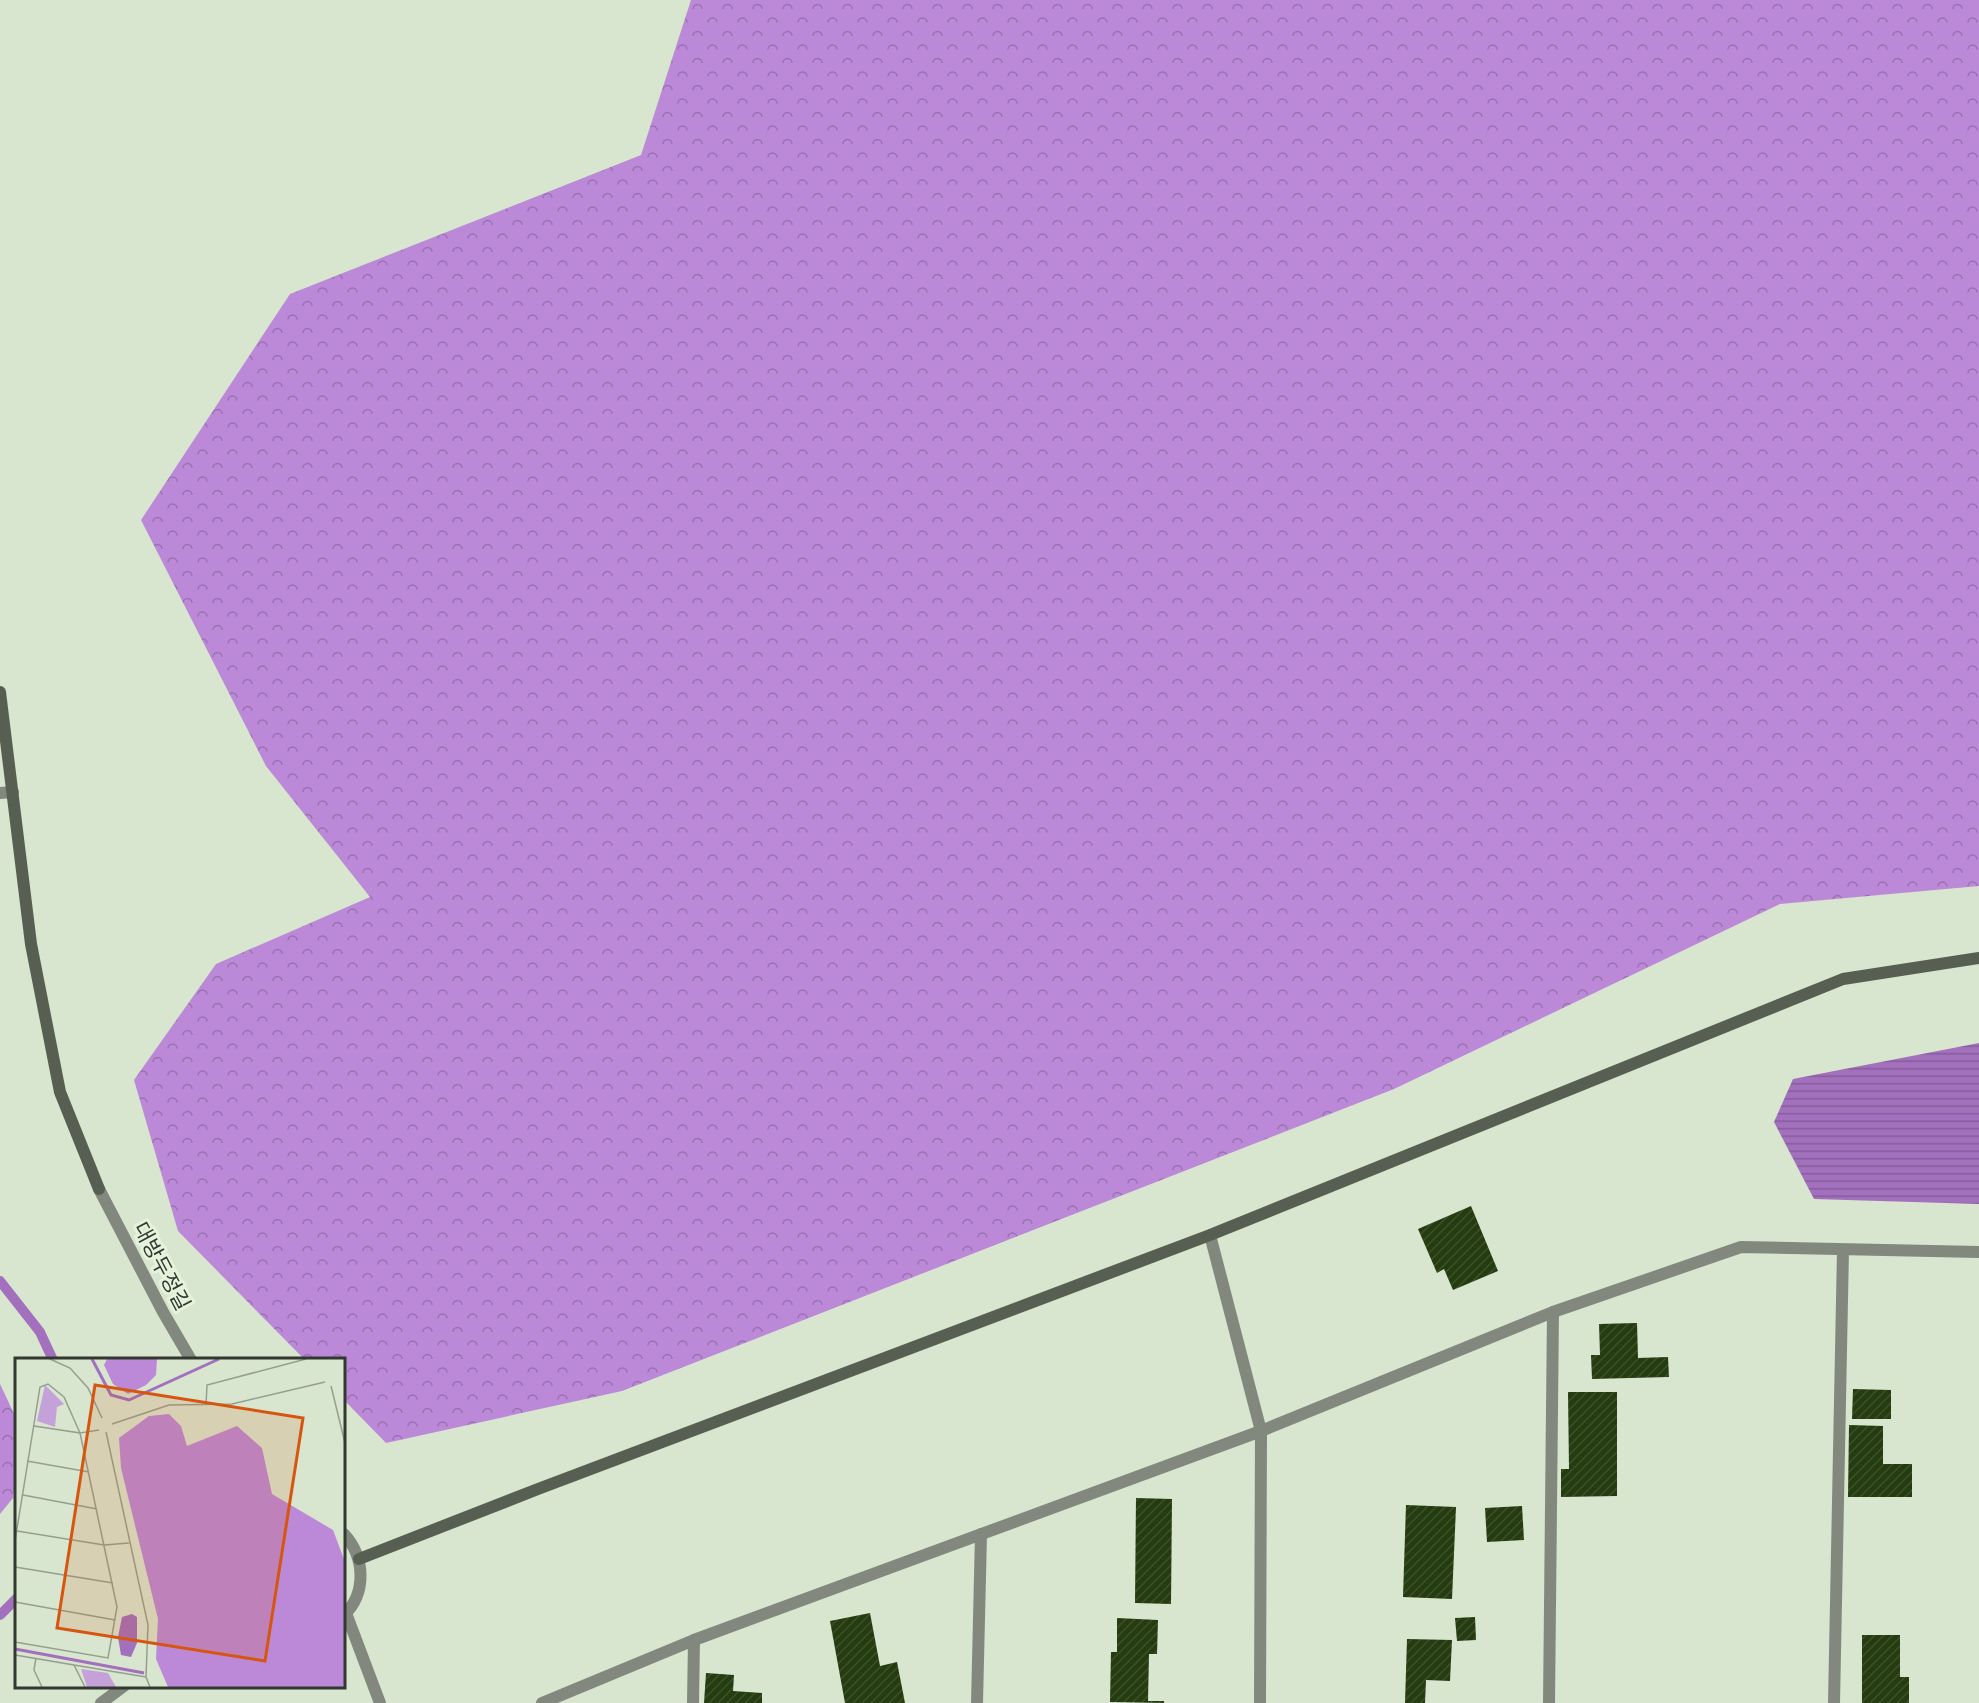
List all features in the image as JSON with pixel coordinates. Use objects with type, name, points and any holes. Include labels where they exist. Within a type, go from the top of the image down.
[{"type":"street","points":[[0,692],[13,792],[0,794]]},
{"type":"street","name":"대방두정길","points":[[13,792],[31,944],[60,1092],[99,1189],[163,1312],[190,1358]]},
{"type":"street","points":[[358,1559],[549,1484],[1210,1235],[1843,979],[1979,958]]},
{"type":"street","points":[[1210,1235],[1261,1431],[1260,1703]]},
{"type":"street","points":[[542,1703],[694,1640],[1261,1431],[1553,1312],[1741,1247],[1979,1252]]},
{"type":"street","points":[[1834,1703],[1843,1250]]},
{"type":"street","points":[[1549,1703],[1553,1312]]},
{"type":"street","points":[[977,1703],[981,1534]]},
{"type":"street","points":[[345,1535],[351,1542],[358,1559],[361,1578],[357,1597],[345,1614],[380,1703]]},
{"type":"street","points":[[693,1703],[694,1640]]},
{"type":"street","points":[[101,1703],[121,1688]]},
{"type":"green space","points":[[691,0],[1979,0],[1979,886],[1780,904],[1394,1089],[622,1391],[386,1443],[345,1401],[345,1358],[303,1358],[178,1231],[134,1080],[216,964],[370,897],[266,766],[141,520],[290,294],[641,155]]},
{"type":"green space","points":[[0,1384],[15,1416],[15,1483],[13,1498],[0,1514]]},
{"type":"shaded area","points":[[1979,1043],[1979,1204],[1814,1199],[1774,1122],[1793,1079]]},
{"type":"building","points":[[1471,1206],[1498,1271],[1453,1290],[1444,1269],[1437,1273],[1418,1229]]},
{"type":"building","points":[[1637,1323],[1638,1358],[1668,1357],[1669,1377],[1592,1379],[1591,1355],[1600,1355],[1599,1324]]},
{"type":"building","points":[[1853,1389],[1891,1390],[1891,1419],[1852,1419]]},
{"type":"building","points":[[1568,1392],[1617,1392],[1617,1496],[1561,1497],[1561,1469],[1569,1469]]},
{"type":"building","points":[[1849,1425],[1883,1426],[1883,1464],[1912,1464],[1912,1497],[1848,1497]]},
{"type":"building","points":[[1136,1498],[1172,1499],[1171,1604],[1135,1603]]},
{"type":"building","points":[[1406,1505],[1456,1507],[1452,1599],[1403,1597]]},
{"type":"building","points":[[1522,1506],[1524,1540],[1487,1542],[1485,1508]]},
{"type":"building","points":[[870,1613],[880,1666],[897,1662],[905,1703],[845,1703],[830,1621]]},
{"type":"building","points":[[1475,1617],[1476,1640],[1457,1641],[1455,1618]]},
{"type":"building","points":[[1117,1618],[1158,1620],[1157,1654],[1149,1654],[1148,1701],[1164,1701],[1164,1703],[1110,1702],[1111,1652],[1117,1652]]},
{"type":"building","points":[[1862,1635],[1900,1635],[1900,1677],[1909,1677],[1909,1703],[1862,1703]]},
{"type":"building","points":[[1407,1639],[1452,1640],[1450,1681],[1426,1680],[1425,1703],[1405,1703]]},
{"type":"building","points":[[706,1673],[734,1675],[733,1691],[762,1693],[762,1703],[704,1703]]},
{"type":"waterway","points":[[0,1281],[40,1332],[52,1358]]},
{"type":"waterway","points":[[0,1615],[15,1600]]}]
